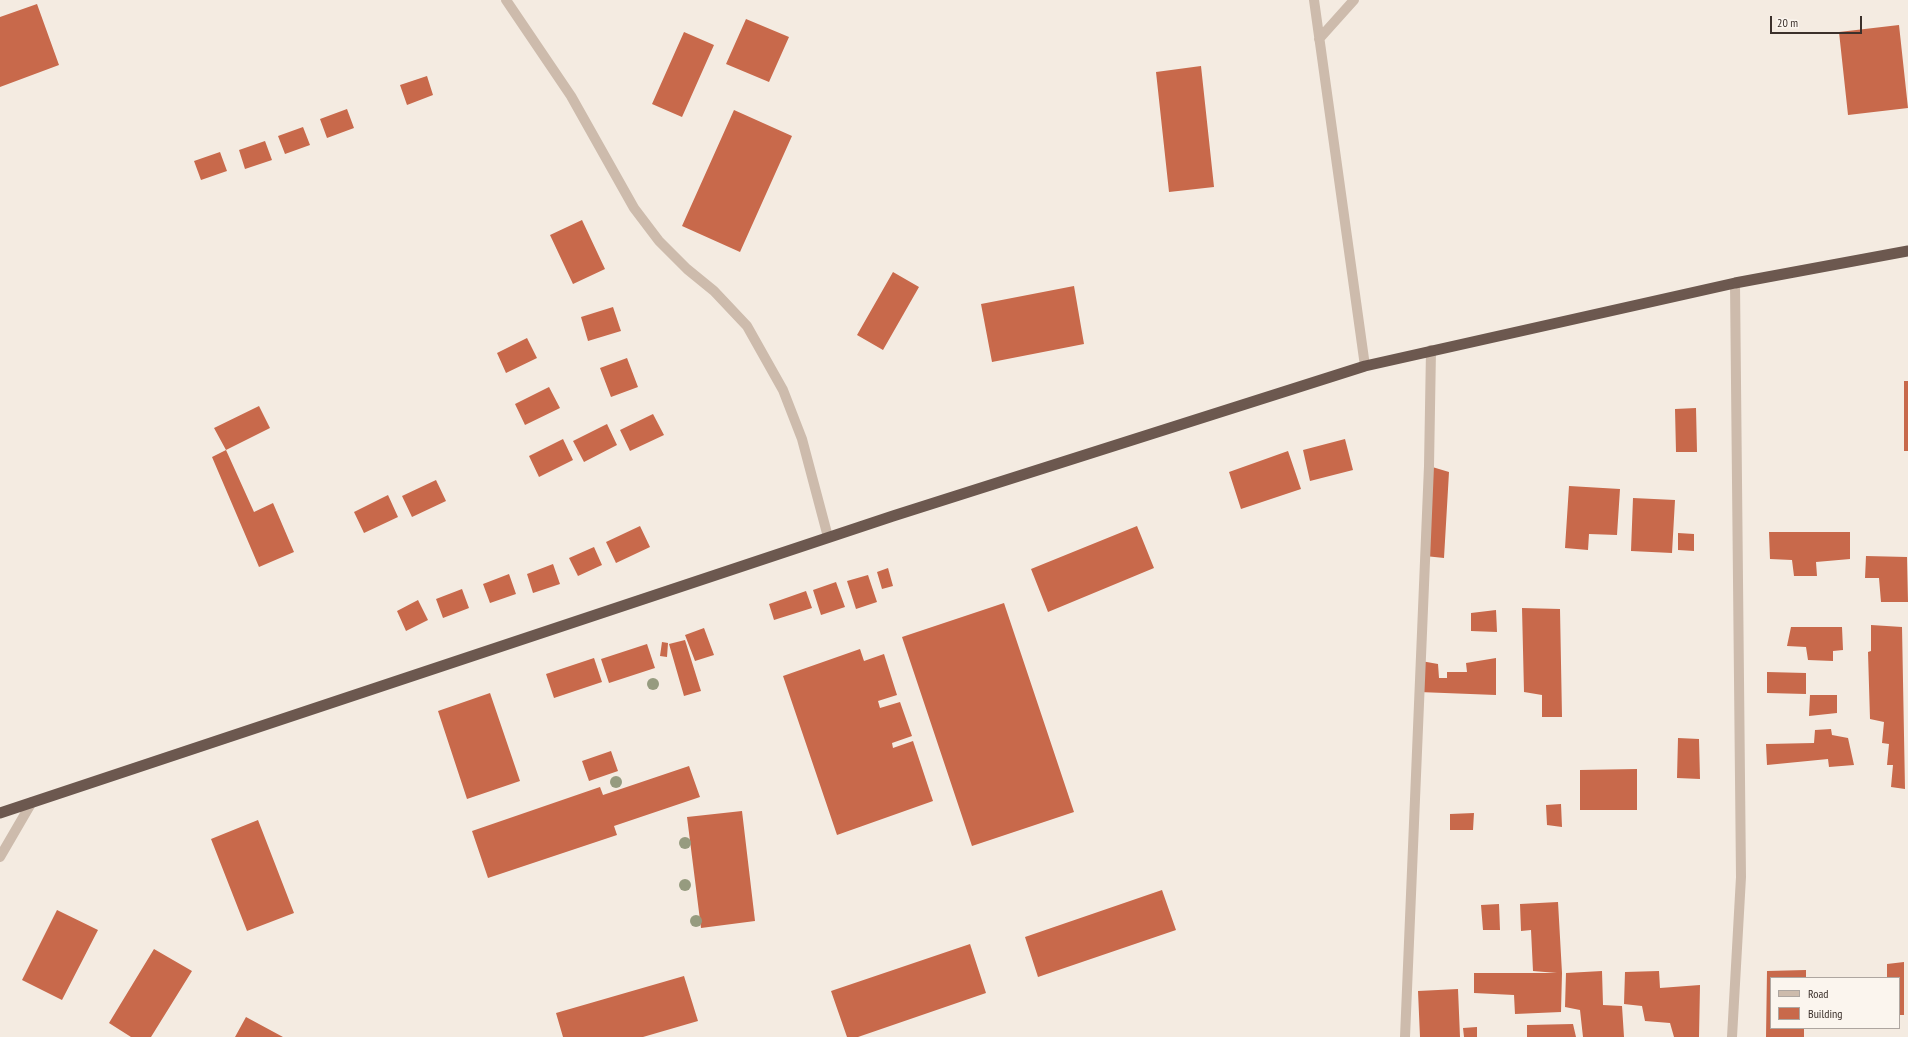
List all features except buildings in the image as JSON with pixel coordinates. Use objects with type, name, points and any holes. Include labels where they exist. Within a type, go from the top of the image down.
[{"type":"highway","points":[[0,812],[828,537],[1365,366],[1735,283],[1908,251]]},
{"type":"street","points":[[506,0],[571,96],[634,208],[659,241],[687,269],[714,291],[747,326],[783,390],[802,439],[828,537]]},
{"type":"street","points":[[1314,0],[1365,366]]},
{"type":"street","points":[[1319,39],[1354,0]]},
{"type":"street","points":[[1732,1037],[1741,877],[1735,283]]},
{"type":"street","points":[[1404,1037],[1429,466],[1431,350]]},
{"type":"street","points":[[0,857],[32,802]]}]
